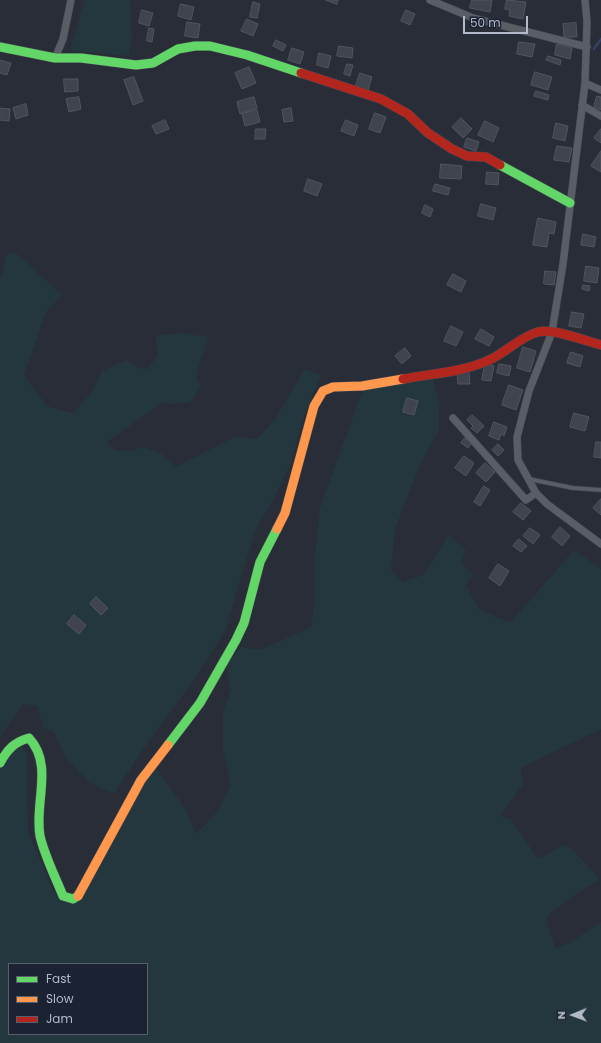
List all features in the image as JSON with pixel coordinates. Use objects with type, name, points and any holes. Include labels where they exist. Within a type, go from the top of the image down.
[{"type":"street","points":[[55,58],[64,39],[71,0]]},
{"type":"street","points":[[430,0],[473,18],[587,47]]},
{"type":"street","points":[[585,0],[587,47],[586,82],[563,264],[552,332],[529,390],[516,436],[518,460],[536,493],[547,504],[601,544]]},
{"type":"street","points":[[0,46],[55,58],[82,58],[136,65],[152,63],[178,49],[195,46],[210,46],[247,55],[381,99],[408,114],[428,133],[452,149],[467,156],[486,157],[570,203]]},
{"type":"street","points":[[586,82],[601,90]]},
{"type":"street","points":[[582,105],[601,116]]},
{"type":"street","points":[[0,763],[11,745],[19,740],[28,738],[39,748],[42,762],[39,824],[41,838],[64,896],[73,899],[78,896],[141,780],[200,703],[236,640],[244,623],[260,562],[285,514],[314,406],[323,391],[333,387],[362,386],[468,367],[488,361],[510,346],[536,333],[552,332],[601,345]]},
{"type":"street","points":[[453,418],[526,500],[536,493]]},
{"type":"lane","points":[[528,478],[573,488],[601,490]]},
{"type":"shaded area","points":[[85,0],[130,0],[132,36],[129,56],[70,50]]},
{"type":"shaded area","points":[[15,252],[62,295],[46,312],[24,375],[47,406],[73,413],[92,392],[102,371],[126,360],[139,368],[148,369],[157,356],[156,336],[182,333],[208,337],[196,376],[201,387],[190,402],[170,404],[163,402],[107,442],[115,450],[129,451],[144,447],[162,454],[176,467],[234,437],[257,439],[275,419],[305,369],[321,375],[303,419],[290,465],[274,499],[256,528],[225,631],[197,676],[141,752],[114,794],[88,782],[66,757],[53,731],[43,728],[37,706],[23,704],[0,738],[0,276],[2,276],[6,255]]},
{"type":"shaded area","points":[[433,379],[439,406],[439,430],[420,465],[395,529],[391,570],[403,582],[423,575],[449,535],[466,550],[461,563],[473,575],[466,585],[479,609],[510,623],[574,550],[601,569],[601,729],[521,768],[523,784],[500,816],[510,818],[538,859],[563,845],[572,849],[600,879],[575,895],[546,917],[555,948],[571,942],[601,922],[601,1043],[0,1043],[0,758],[18,742],[27,754],[28,831],[53,891],[63,897],[75,891],[153,764],[186,810],[196,834],[217,812],[231,785],[223,750],[223,712],[231,690],[226,665],[241,647],[260,650],[311,627],[315,599],[314,564],[320,508],[363,389]]},
{"type":"building","points":[[326,0],[338,0],[337,4]]},
{"type":"building","points":[[472,0],[492,0],[490,12],[470,8]]},
{"type":"building","points":[[507,0],[526,2],[523,19],[509,16],[510,10],[505,9]]},
{"type":"building","points":[[253,2],[260,4],[257,18],[250,17]]},
{"type":"building","points":[[181,4],[194,7],[191,20],[178,16]]},
{"type":"building","points":[[142,10],[153,13],[149,26],[139,23]]},
{"type":"building","points":[[406,10],[415,14],[410,25],[401,21]]},
{"type":"building","points":[[247,19],[258,24],[253,36],[241,31]]},
{"type":"building","points":[[187,22],[200,24],[198,38],[185,36]]},
{"type":"building","points":[[576,23],[577,37],[564,37],[563,24]]},
{"type":"building","points":[[149,28],[154,29],[152,42],[147,41]]},
{"type":"building","points":[[276,40],[286,45],[283,51],[273,46]]},
{"type":"building","points":[[519,42],[535,44],[532,57],[517,54]]},
{"type":"building","points":[[557,44],[572,48],[570,59],[555,55]]},
{"type":"building","points":[[339,46],[353,48],[352,58],[337,56]]},
{"type":"building","points":[[292,48],[304,52],[300,64],[288,60]]},
{"type":"building","points":[[319,53],[331,56],[328,68],[317,65]]},
{"type":"building","points":[[548,56],[561,60],[560,65],[546,60]]},
{"type":"building","points":[[0,60],[11,63],[7,75],[0,73]]},
{"type":"building","points":[[347,64],[353,65],[350,76],[344,74]]},
{"type":"building","points":[[249,67],[256,83],[242,89],[235,73]]},
{"type":"building","points":[[535,72],[552,77],[548,90],[531,85]]},
{"type":"building","points":[[360,73],[372,77],[368,90],[356,86]]},
{"type":"building","points":[[134,77],[143,101],[133,105],[124,80]]},
{"type":"building","points":[[64,79],[78,79],[78,91],[65,92]]},
{"type":"building","points":[[536,91],[549,95],[548,100],[534,96]]},
{"type":"building","points":[[597,96],[601,97],[601,110],[594,107]]},
{"type":"building","points":[[79,97],[81,109],[69,112],[66,99]]},
{"type":"building","points":[[254,97],[257,108],[240,114],[237,102]]},
{"type":"building","points":[[26,104],[28,115],[16,119],[13,108]]},
{"type":"building","points":[[0,108],[10,109],[9,121],[0,120]]},
{"type":"building","points":[[291,108],[293,121],[284,122],[282,110]]},
{"type":"building","points":[[257,110],[260,122],[245,126],[242,114]]},
{"type":"building","points":[[375,113],[386,117],[380,133],[369,129]]},
{"type":"building","points":[[461,118],[472,129],[463,138],[452,127]]},
{"type":"building","points":[[165,120],[169,129],[156,134],[152,126]]},
{"type":"building","points":[[346,120],[358,125],[354,136],[341,131]]},
{"type":"building","points":[[485,121],[499,128],[493,142],[478,135]]},
{"type":"building","points":[[556,123],[568,126],[565,141],[553,138]]},
{"type":"building","points":[[256,129],[266,129],[265,139],[255,139]]},
{"type":"building","points":[[601,129],[601,143],[594,138]]},
{"type":"building","points":[[467,138],[479,142],[476,151],[464,147]]},
{"type":"building","points":[[557,146],[572,148],[569,162],[554,160]]},
{"type":"building","points":[[601,151],[601,172],[591,166]]},
{"type":"building","points":[[441,164],[462,166],[461,179],[440,178]]},
{"type":"building","points":[[487,172],[499,173],[498,185],[486,184]]},
{"type":"building","points":[[308,179],[322,184],[317,196],[304,191]]},
{"type":"building","points":[[435,184],[450,188],[448,195],[433,191]]},
{"type":"building","points":[[481,204],[496,208],[493,220],[478,216]]},
{"type":"building","points":[[425,205],[433,209],[430,217],[422,213]]},
{"type":"building","points":[[538,218],[556,222],[554,234],[549,233],[547,247],[533,245]]},
{"type":"building","points":[[583,234],[596,237],[594,247],[581,245]]},
{"type":"building","points":[[586,266],[599,268],[597,283],[584,281]]},
{"type":"building","points":[[545,271],[556,272],[554,285],[544,284]]},
{"type":"building","points":[[453,274],[466,281],[461,292],[447,285]]},
{"type":"building","points":[[583,285],[590,286],[589,291],[582,289]]},
{"type":"building","points":[[572,312],[584,314],[581,328],[569,326]]},
{"type":"building","points":[[451,326],[463,332],[456,346],[444,341]]},
{"type":"building","points":[[481,329],[494,337],[489,346],[475,339]]},
{"type":"building","points":[[523,347],[536,351],[530,372],[517,368]]},
{"type":"building","points":[[405,348],[411,356],[402,364],[395,356]]},
{"type":"building","points":[[571,352],[583,356],[580,367],[567,363]]},
{"type":"building","points":[[485,364],[494,366],[491,381],[482,380]]},
{"type":"building","points":[[499,364],[511,366],[509,376],[497,373]]},
{"type":"building","points":[[469,372],[470,384],[458,384],[457,373]]},
{"type":"building","points":[[509,385],[523,390],[516,410],[502,405]]},
{"type":"building","points":[[407,398],[418,401],[414,415],[403,412]]},
{"type":"building","points":[[574,413],[589,417],[585,431],[570,427]]},
{"type":"building","points":[[472,415],[484,426],[477,433],[471,428],[473,426],[467,420]]},
{"type":"building","points":[[494,422],[507,427],[504,436],[501,434],[499,440],[489,436]]},
{"type":"building","points":[[465,438],[472,443],[468,448],[461,443]]},
{"type":"building","points":[[596,442],[601,442],[601,458],[594,457]]},
{"type":"building","points":[[498,444],[504,450],[498,456],[492,450]]},
{"type":"building","points":[[464,456],[474,463],[466,476],[455,468]]},
{"type":"building","points":[[485,463],[495,472],[486,482],[476,473]]},
{"type":"building","points":[[484,486],[490,490],[480,506],[474,502]]},
{"type":"building","points":[[601,499],[601,515],[593,508]]},
{"type":"building","points":[[521,503],[531,511],[523,520],[513,512]]},
{"type":"building","points":[[560,527],[570,536],[562,546],[552,537]]},
{"type":"building","points":[[530,528],[540,535],[533,544],[523,536]]},
{"type":"building","points":[[519,539],[527,546],[521,552],[513,546]]},
{"type":"building","points":[[498,564],[509,571],[500,586],[489,578]]},
{"type":"building","points":[[96,597],[108,608],[101,615],[90,604]]},
{"type":"building","points":[[74,615],[86,625],[79,634],[67,624]]},
{"type":"waterway","points":[[594,49],[601,39]]},
{"type":"traffic: fast","points":[[0,47],[55,58],[81,58],[136,65],[153,63],[178,49],[195,46],[210,46],[247,55],[301,73]]},
{"type":"traffic: fast","points":[[500,165],[570,203]]},
{"type":"traffic: fast","points":[[168,745],[200,703],[236,640],[244,623],[260,562],[277,529]]},
{"type":"traffic: fast","points":[[0,763],[5,754],[15,744],[29,738],[36,749],[42,772],[39,811],[40,836],[42,844],[63,896],[73,899],[78,896]]},
{"type":"traffic: slow","points":[[277,529],[285,513],[314,406],[323,391],[333,387],[362,386],[403,379]]},
{"type":"traffic: slow","points":[[78,896],[141,780],[168,745]]},
{"type":"traffic: jam","points":[[301,73],[381,99],[408,114],[428,133],[452,149],[467,156],[486,157],[500,165]]},
{"type":"traffic: jam","points":[[403,379],[477,365],[494,358],[531,334],[538,332],[545,331],[561,333],[601,345]]}]
